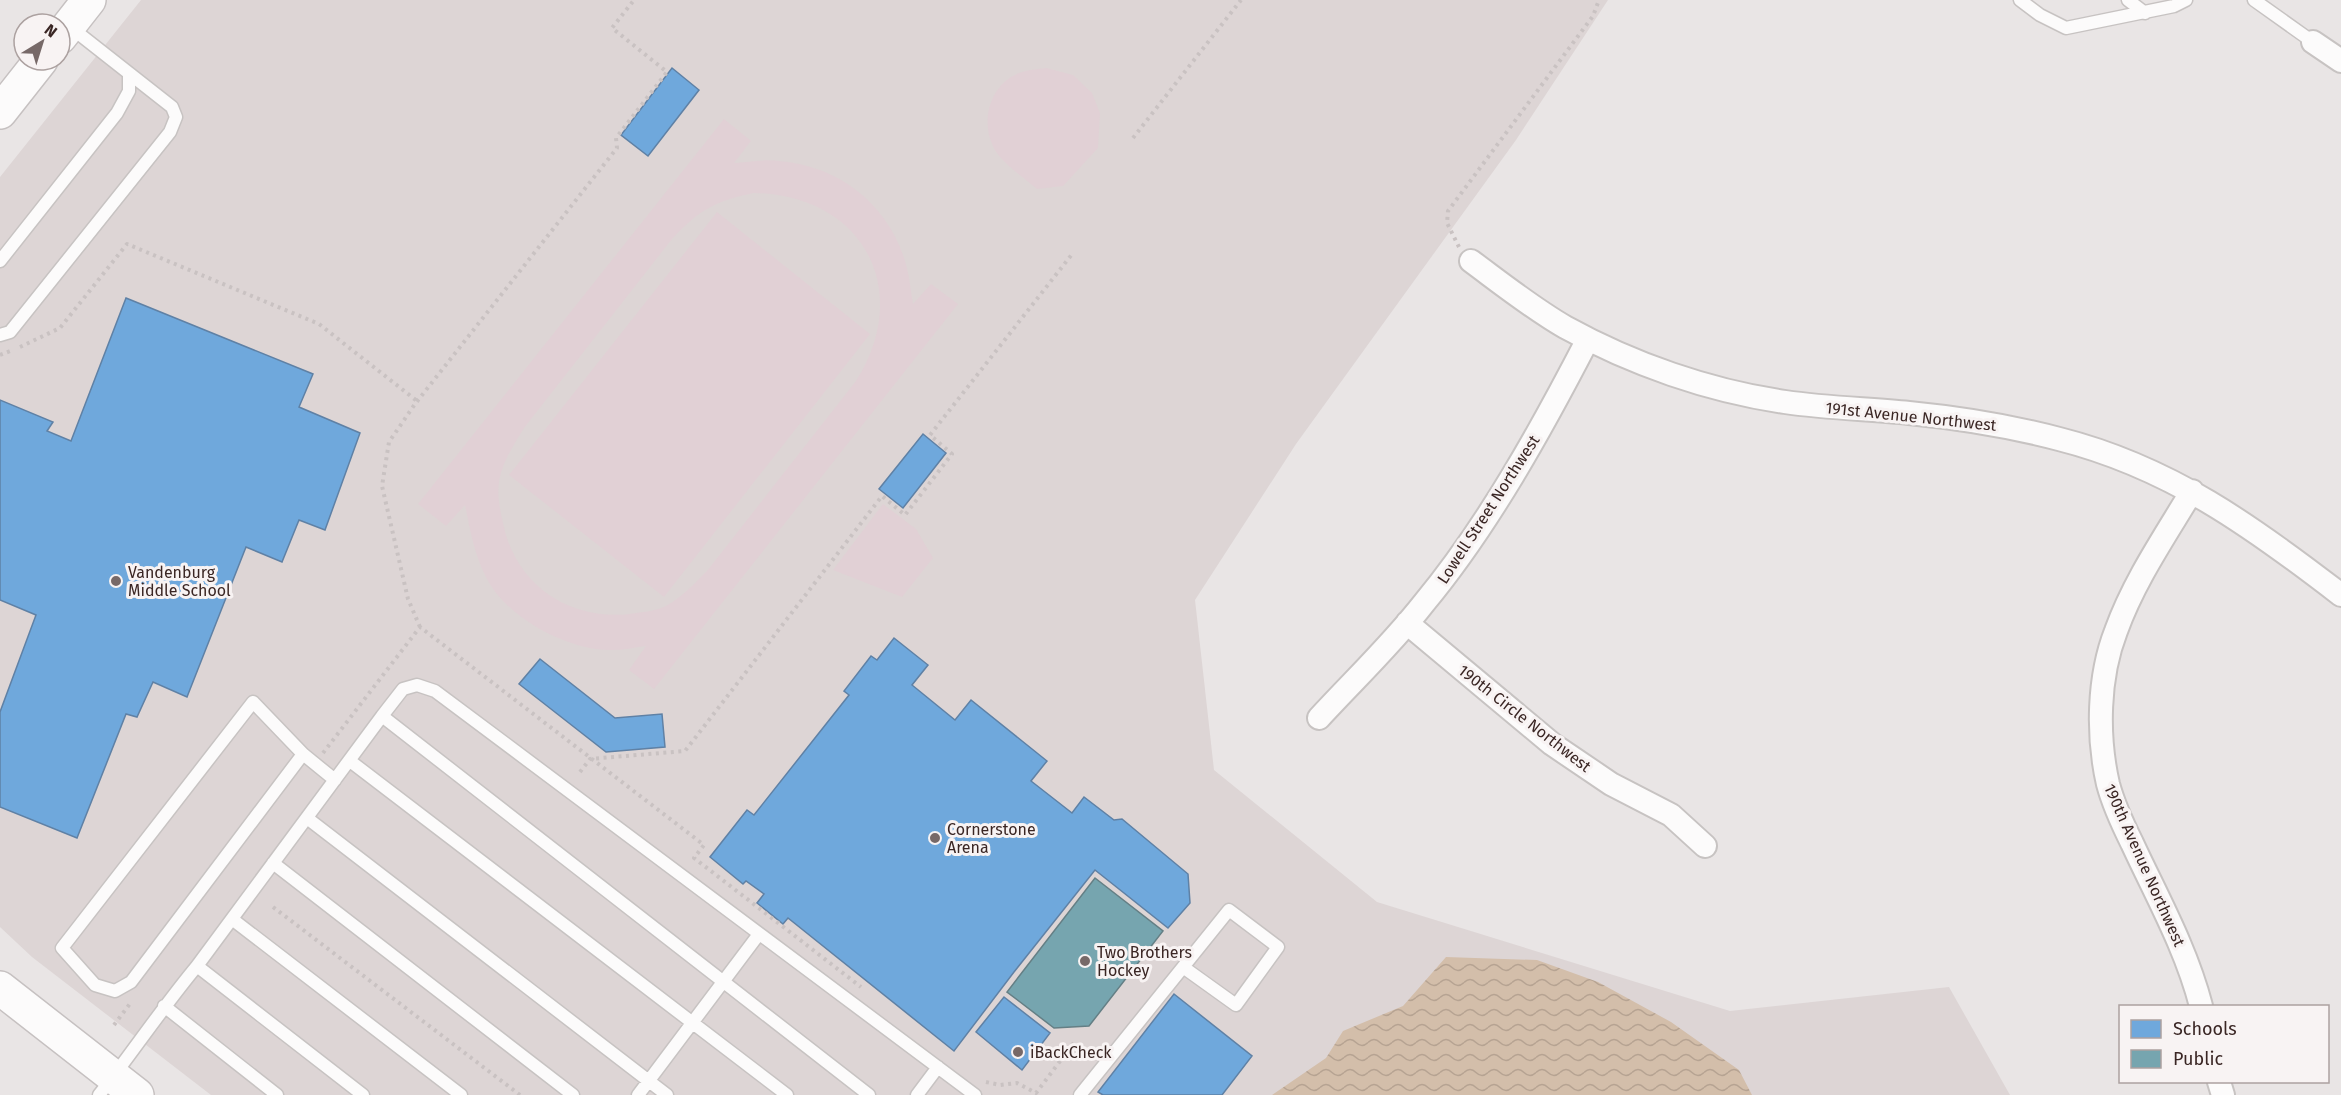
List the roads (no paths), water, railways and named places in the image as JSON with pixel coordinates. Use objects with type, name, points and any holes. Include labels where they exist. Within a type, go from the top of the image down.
[{"type":"street","points":[[72,21],[89,0]]},
{"type":"street","points":[[2313,42],[2341,61]]},
{"type":"street","points":[[0,112],[32,72]]},
{"type":"street","name":"191st Avenue Northwest","points":[[1471,261],[1536,309],[1588,339],[1660,369],[1741,394],[1794,403],[1986,422],[2061,439],[2130,462],[2192,491],[2281,549],[2341,595]]},
{"type":"street","name":"Lowell Street Northwest","points":[[1319,718],[1407,623],[1445,578],[1489,513],[1559,395],[1588,339]]},
{"type":"street","name":"190th Avenue Northwest","points":[[2192,491],[2141,578],[2115,632],[2107,660],[2102,725],[2103,757],[2109,786],[2131,842],[2175,931],[2201,1005]]},
{"type":"street","name":"190th Circle Northwest","points":[[1407,623],[1552,744],[1611,784],[1671,815],[1705,846]]},
{"type":"street","points":[[0,988],[116,1089]]},
{"type":"lane","points":[[2020,0],[2040,15],[2066,28],[2145,13],[2174,6],[2186,0]]},
{"type":"lane","points":[[2128,0],[2145,13]]},
{"type":"lane","points":[[2254,0],[2313,42]]},
{"type":"lane","points":[[0,335],[10,332],[170,132],[176,117],[172,107],[129,73],[72,36]]},
{"type":"lane","points":[[0,261],[117,113],[129,92],[129,73]]},
{"type":"lane","points":[[116,1089],[164,1006],[197,966],[403,689],[417,685],[435,691],[975,1095]]},
{"type":"lane","points":[[303,754],[131,982],[115,991],[95,985],[62,948],[253,702],[303,754],[335,780]]},
{"type":"lane","points":[[382,716],[869,1095]]},
{"type":"lane","points":[[350,761],[787,1095]]},
{"type":"lane","points":[[307,818],[667,1095]]},
{"type":"lane","points":[[273,863],[573,1095]]},
{"type":"lane","points":[[1080,1095],[1183,967],[1229,910],[1278,947],[1236,1005],[1183,967]]},
{"type":"lane","points":[[232,919],[461,1095]]},
{"type":"lane","points":[[638,1095],[759,934]]},
{"type":"lane","points":[[197,966],[363,1095]]},
{"type":"lane","points":[[164,1006],[277,1095]]},
{"type":"lane","points":[[917,1095],[938,1067]]},
{"type":"water","points":[[1446,957],[1537,960],[1598,982],[1671,1022],[1739,1070],[1752,1095],[1272,1095],[1326,1058],[1343,1031],[1403,1006]]},
{"type":"place","name":"Vandenburg Middle School","points":[[116,581]]},
{"type":"place","name":"Cornerstone Arena","points":[[935,838]]},
{"type":"place","name":"Two Brothers Hockey","points":[[1085,961]]},
{"type":"place","name":"iBackCheck","points":[[1018,1052]]}]
